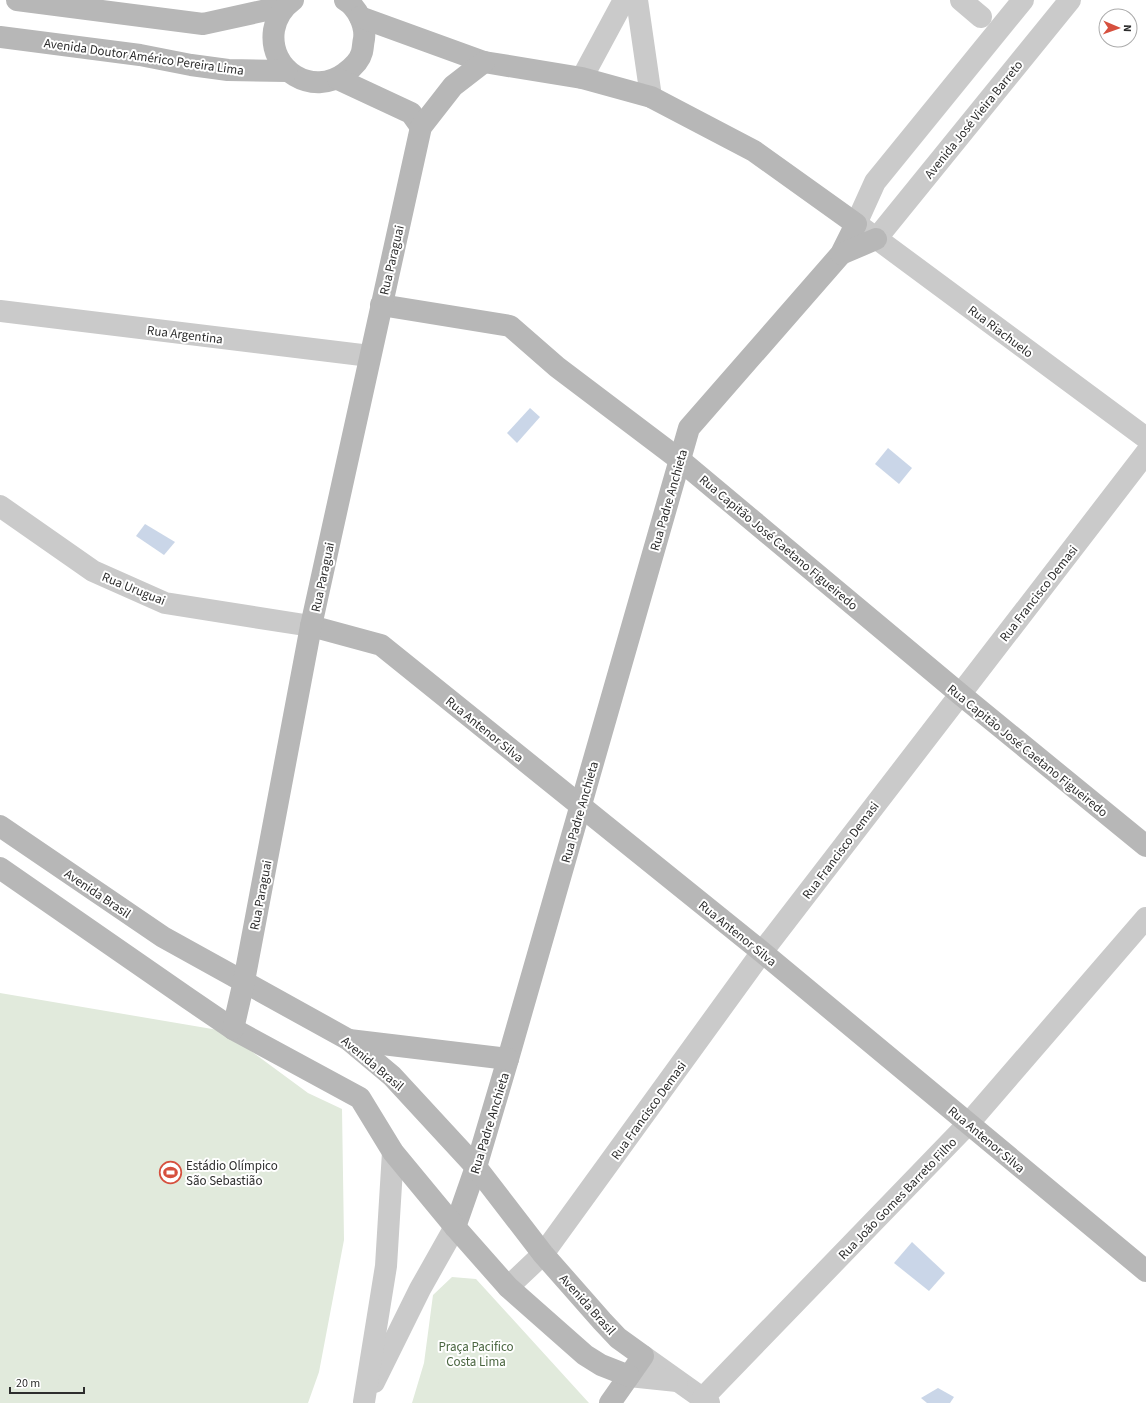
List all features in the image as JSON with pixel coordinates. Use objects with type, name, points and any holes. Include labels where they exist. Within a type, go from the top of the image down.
[{"type":"main road","points":[[17,0],[203,24],[289,3]]},
{"type":"main road","points":[[289,3],[276,21],[273,39],[277,56],[287,71],[303,80],[320,83],[338,79],[352,68],[362,53],[364,35],[351,5]]},
{"type":"main road","points":[[351,5],[484,62],[582,78],[651,97],[754,151],[856,224]]},
{"type":"main road","name":"Avenida Doutor Américo Pereira Lima","points":[[0,37],[140,55],[191,65],[228,70],[287,71]]},
{"type":"main road","name":"Rua Paraguai","points":[[233,1029],[244,981],[311,626],[421,127],[453,86],[484,62]]},
{"type":"main road","points":[[338,79],[411,113],[421,127]]},
{"type":"main road","name":"Rua Padre Anchieta","points":[[455,1227],[476,1167],[508,1059],[689,428],[841,254],[856,224]]},
{"type":"main road","name":"Rua Padre Anchieta","points":[[841,254],[876,239]]},
{"type":"main road","name":"Rua Capitão José Caetano Figueiredo","points":[[381,305],[510,326],[557,367],[680,460],[960,694],[1146,846]]},
{"type":"main road","name":"Rua Antenor Silva","points":[[311,626],[381,645],[762,952],[1146,1271]]},
{"type":"main road","name":"Avenida Brasil","points":[[0,826],[163,937],[349,1040],[392,1076],[476,1167],[543,1254],[602,1321],[618,1338],[643,1356]]},
{"type":"main road","name":"Avenida Brasil","points":[[0,868],[233,1029],[360,1098],[393,1152],[455,1227],[508,1287],[584,1355],[601,1365],[629,1376]]},
{"type":"main road","points":[[349,1040],[508,1059]]},
{"type":"main road","points":[[610,1403],[643,1356]]},
{"type":"street","points":[[582,78],[624,0]]},
{"type":"street","points":[[637,0],[651,97]]},
{"type":"street","points":[[961,0],[981,16]]},
{"type":"street","points":[[856,224],[875,182],[1022,0]]},
{"type":"street","name":"Avenida José Vieira Barreto","points":[[876,239],[1070,0]]},
{"type":"street","name":"Rua Riachuelo","points":[[856,224],[1146,438]]},
{"type":"street","name":"Rua Argentina","points":[[0,311],[370,356]]},
{"type":"street","name":"Rua Francisco Demasi","points":[[508,1287],[543,1254],[762,952],[1146,452]]},
{"type":"street","name":"Rua Uruguai","points":[[0,506],[93,571],[165,603],[311,626]]},
{"type":"street","name":"Rua João Gomes Barreto Filho","points":[[706,1401],[968,1124],[1146,918]]},
{"type":"street","name":"Rua Padre Anchieta","points":[[364,1402],[386,1266],[393,1152]]},
{"type":"street","name":"Rua Padre Anchieta","points":[[364,1402],[420,1289],[455,1227]]},
{"type":"street","name":"Avenida Brasil","points":[[643,1356],[706,1401]]},
{"type":"street","name":"Avenida Brasil","points":[[629,1376],[678,1381]]},
{"type":"green space","name":"Estádio Olímpico São Sebastião","points":[[0,993],[224,1031],[308,1093],[342,1109],[344,1240],[319,1372],[308,1403],[0,1403]]},
{"type":"green space","name":"Praça Pacifico Costa Lima","points":[[452,1277],[476,1279],[589,1403],[412,1403],[424,1363],[433,1295]]},
{"type":"water","points":[[530,408],[540,417],[517,443],[507,433]]},
{"type":"water","points":[[888,448],[912,468],[899,484],[875,464]]},
{"type":"water","points":[[145,524],[175,542],[164,555],[136,536]]},
{"type":"water","points":[[912,1242],[945,1273],[929,1291],[894,1263]]},
{"type":"water","points":[[938,1388],[954,1397],[950,1403],[927,1403],[921,1398]]},
{"type":"place","name":"Estádio Olímpico São Sebastião","points":[[171,1172]]}]
